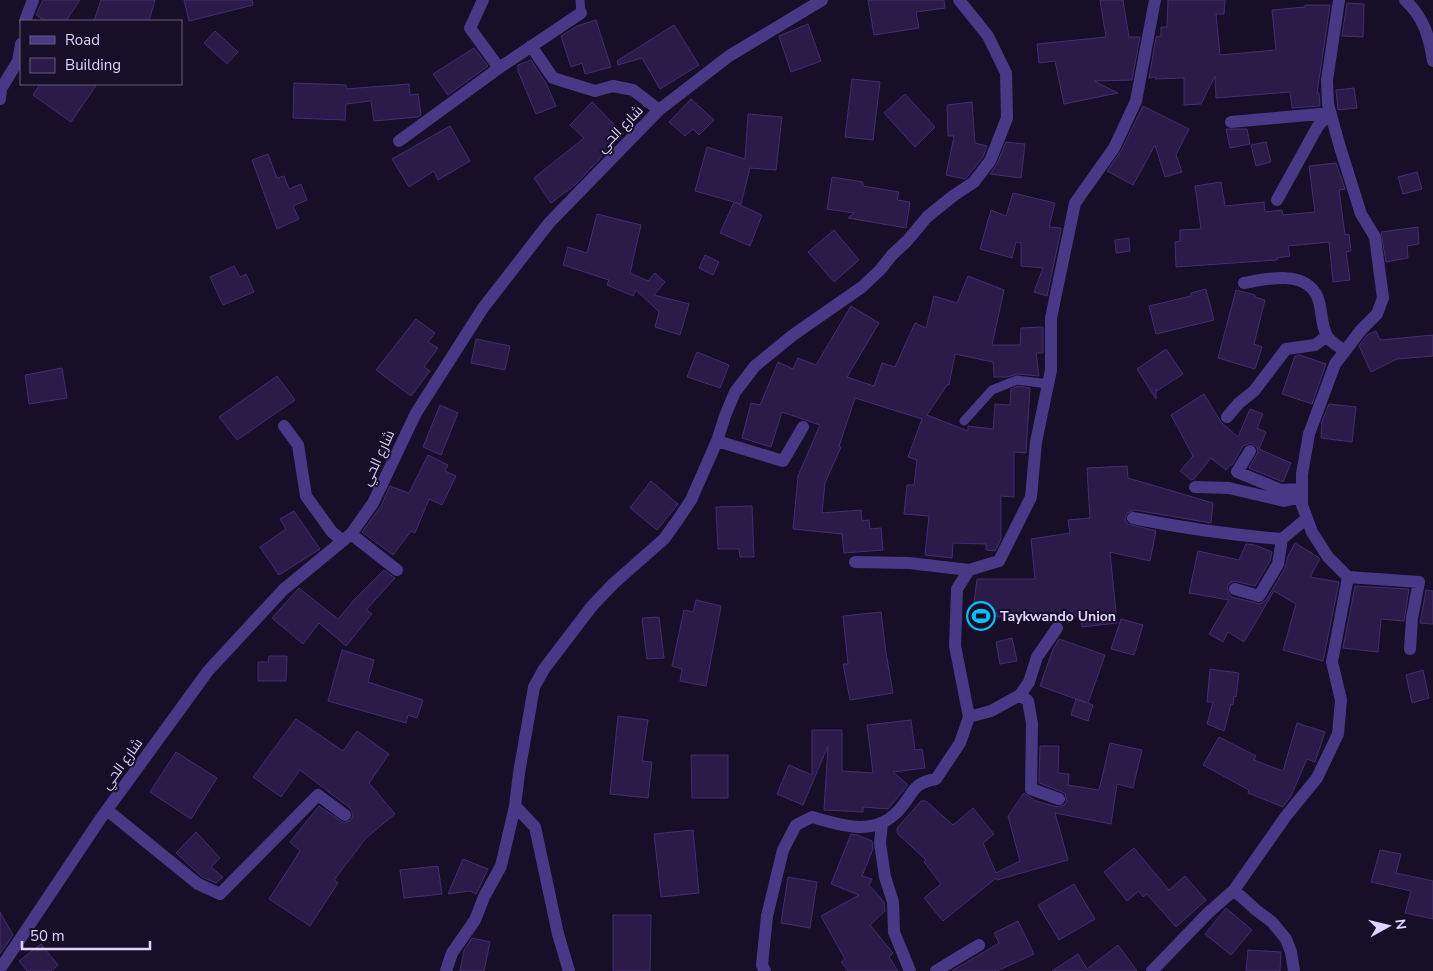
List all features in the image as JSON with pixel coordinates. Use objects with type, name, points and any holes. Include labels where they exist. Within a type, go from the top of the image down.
[{"type":"street","points":[[25,20],[33,0]]},
{"type":"street","points":[[483,0],[470,28],[499,68]]},
{"type":"street","name":"شارع الحي","points":[[0,970],[107,810],[208,671],[283,590],[347,538],[373,503],[416,413],[483,308],[549,224],[659,110],[729,56],[822,0]]},
{"type":"street","points":[[446,971],[452,953],[475,920],[484,897],[501,866],[516,806],[518,772],[534,687],[544,668],[592,606],[620,577],[664,539],[691,500],[717,441],[724,416],[735,392],[755,366],[793,335],[862,287],[907,241],[927,217],[974,182],[990,161],[1007,118],[1006,73],[988,36],[959,0]]},
{"type":"street","points":[[856,562],[909,563],[969,570],[999,561],[1031,497],[1036,442],[1051,370],[1051,318],[1075,203],[1114,148],[1136,101],[1155,0]]},
{"type":"street","points":[[1339,0],[1327,80],[1328,104],[1338,144],[1361,214],[1375,237],[1383,298],[1377,314],[1361,330],[1335,364],[1309,434],[1302,474],[1302,505],[1312,532],[1328,557],[1348,577],[1419,582],[1412,618],[1410,649]]},
{"type":"street","points":[[1406,0],[1421,17],[1430,40],[1433,61]]},
{"type":"street","points":[[399,141],[531,46],[580,6]]},
{"type":"street","points":[[531,46],[553,78],[595,91],[613,86],[633,90],[659,110]]},
{"type":"street","points":[[0,99],[1,89],[18,61],[20,50]]},
{"type":"street","points":[[1231,122],[1330,113]]},
{"type":"street","points":[[1278,200],[1318,126],[1330,113]]},
{"type":"street","points":[[1244,283],[1274,278],[1290,279],[1306,284],[1316,294],[1327,336],[1345,351]]},
{"type":"street","points":[[1227,417],[1239,403],[1254,391],[1286,349],[1315,344],[1327,336]]},
{"type":"street","points":[[284,426],[298,445],[306,496],[332,532],[347,538],[397,570]]},
{"type":"street","points":[[717,441],[783,461],[803,427]]},
{"type":"street","points":[[1250,451],[1237,472],[1281,490],[1302,493]]},
{"type":"street","points":[[1195,487],[1229,488],[1284,501],[1302,493]]},
{"type":"street","points":[[1133,518],[1185,528],[1282,538],[1307,518]]},
{"type":"street","points":[[1235,589],[1259,596],[1278,564],[1282,538]]},
{"type":"street","points":[[765,971],[762,965],[766,916],[783,850],[796,825],[812,817],[846,827],[869,826],[882,823],[899,810],[914,789],[924,781],[936,779],[960,743],[969,717],[955,646],[957,589],[969,570]]},
{"type":"street","points":[[1152,971],[1208,913],[1234,890],[1286,816],[1317,778],[1338,734],[1342,700],[1332,662],[1348,577]]},
{"type":"street","points":[[969,717],[991,712],[1020,695],[1029,682],[1037,657],[1057,628]]},
{"type":"street","points":[[1020,695],[1028,701],[1032,723],[1031,789],[1059,799]]},
{"type":"street","points":[[107,810],[198,884],[220,894],[318,795],[345,815]]},
{"type":"street","points":[[516,806],[535,827],[568,971]]},
{"type":"street","points":[[882,823],[880,843],[885,877],[893,902],[894,932],[910,971]]},
{"type":"street","points":[[1234,890],[1272,922],[1286,939],[1291,952],[1294,971]]},
{"type":"street","points":[[936,971],[979,945]]},
{"type":"lane","points":[[964,421],[992,390],[1017,380],[1048,384]]},
{"type":"building","points":[[43,0],[80,0],[67,20],[44,20],[36,15]]},
{"type":"building","points":[[101,0],[155,0],[149,20],[94,20]]},
{"type":"building","points":[[184,0],[252,0],[253,5],[189,21]]},
{"type":"building","points":[[868,0],[944,0],[945,8],[916,12],[919,28],[874,35]]},
{"type":"building","points":[[1100,0],[1123,0],[1129,37],[1140,37],[1132,80],[1094,81],[1118,93],[1064,104],[1055,61],[1039,63],[1037,44],[1106,37]]},
{"type":"building","points":[[1168,0],[1225,0],[1224,14],[1216,14],[1220,55],[1276,50],[1272,10],[1305,7],[1305,5],[1330,5],[1317,93],[1319,93],[1320,106],[1292,108],[1290,92],[1216,98],[1215,76],[1201,104],[1184,105],[1184,78],[1149,78],[1156,37],[1161,36],[1161,27],[1167,27]]},
{"type":"building","points":[[1347,3],[1364,4],[1363,37],[1342,36]]},
{"type":"building","points":[[596,20],[611,67],[585,74],[582,63],[571,67],[561,36],[577,26]]},
{"type":"building","points":[[808,24],[821,61],[791,72],[779,36]]},
{"type":"building","points":[[674,25],[699,65],[660,89],[642,58],[618,65],[617,61]]},
{"type":"building","points":[[215,31],[238,52],[227,64],[204,43]]},
{"type":"building","points":[[474,48],[488,66],[448,95],[433,74]]},
{"type":"building","points":[[531,60],[546,83],[556,106],[536,114],[518,71],[518,65]]},
{"type":"building","points":[[852,79],[880,82],[873,140],[845,137]]},
{"type":"building","points":[[294,83],[346,85],[346,89],[409,84],[410,95],[418,94],[421,115],[418,117],[374,121],[371,101],[346,104],[345,120],[293,118]]},
{"type":"building","points":[[39,85],[96,85],[71,122],[33,95]]},
{"type":"building","points":[[1354,88],[1357,108],[1338,110],[1336,90]]},
{"type":"building","points":[[905,94],[935,127],[915,147],[884,113]]},
{"type":"building","points":[[691,99],[714,120],[699,135],[693,129],[685,136],[669,122]]},
{"type":"building","points":[[592,102],[623,134],[575,185],[551,203],[534,178],[584,138],[570,125]]},
{"type":"building","points":[[972,102],[975,143],[987,146],[983,157],[965,179],[946,175],[954,136],[948,136],[947,105]]},
{"type":"building","points":[[1143,106],[1189,129],[1176,155],[1182,172],[1165,177],[1155,145],[1133,185],[1107,171],[1121,151]]},
{"type":"building","points":[[748,114],[782,117],[776,170],[750,168],[741,204],[695,191],[707,147],[745,159]]},
{"type":"building","points":[[450,126],[470,161],[438,180],[434,171],[409,187],[392,159]]},
{"type":"building","points":[[1226,129],[1247,129],[1250,144],[1230,148]]},
{"type":"building","points":[[1006,142],[1025,144],[1021,178],[990,174],[997,164]]},
{"type":"building","points":[[1266,142],[1271,162],[1256,166],[1251,145]]},
{"type":"building","points":[[268,154],[277,178],[284,176],[289,189],[301,184],[307,200],[293,206],[299,219],[277,229],[252,160]]},
{"type":"building","points":[[1336,163],[1345,189],[1339,190],[1345,235],[1349,234],[1351,251],[1346,252],[1350,280],[1333,282],[1329,242],[1288,246],[1290,256],[1277,258],[1277,260],[1176,267],[1175,242],[1180,241],[1180,230],[1201,229],[1195,186],[1221,182],[1225,206],[1264,202],[1265,212],[1282,210],[1283,215],[1315,212],[1309,166]]},
{"type":"building","points":[[1417,172],[1422,189],[1403,194],[1398,177]]},
{"type":"building","points":[[832,177],[863,182],[863,186],[899,192],[897,200],[910,202],[906,228],[848,218],[854,213],[827,209]]},
{"type":"building","points":[[1013,193],[1055,203],[1049,227],[1061,228],[1061,230],[1047,296],[1034,292],[1043,268],[1021,266],[1021,243],[1016,242],[1012,258],[980,249],[991,210],[1006,216]]},
{"type":"building","points":[[734,202],[762,215],[750,246],[720,233]]},
{"type":"building","points":[[597,214],[641,225],[630,273],[648,281],[655,273],[665,282],[654,295],[689,304],[680,335],[655,327],[659,312],[636,290],[633,296],[607,285],[609,280],[563,265],[568,247],[587,253]]},
{"type":"building","points":[[1418,227],[1419,244],[1407,246],[1408,258],[1386,262],[1381,232]]},
{"type":"building","points":[[834,230],[859,260],[834,282],[808,252]]},
{"type":"building","points":[[1129,238],[1130,251],[1116,253],[1115,240]]},
{"type":"building","points":[[705,255],[719,262],[713,275],[699,268]]},
{"type":"building","points":[[234,266],[240,277],[246,274],[254,292],[223,305],[210,277]]},
{"type":"building","points":[[968,276],[1004,290],[992,345],[1020,345],[1021,328],[1043,327],[1043,353],[1036,353],[1039,376],[1017,374],[1008,377],[994,377],[993,362],[955,354],[949,385],[947,385],[927,415],[968,431],[968,426],[993,429],[995,404],[1010,405],[1011,389],[1018,386],[1030,388],[1026,453],[1014,452],[1014,497],[1001,496],[1001,539],[995,551],[986,550],[986,544],[953,543],[952,558],[925,555],[929,516],[904,514],[907,485],[914,485],[917,460],[908,457],[922,419],[855,398],[839,446],[841,447],[825,483],[822,513],[861,510],[862,521],[869,520],[870,529],[881,528],[883,550],[844,553],[842,534],[793,529],[798,476],[820,425],[782,412],[771,447],[742,438],[751,403],[760,405],[778,362],[793,369],[798,358],[816,365],[851,306],[879,323],[847,377],[874,386],[882,363],[895,367],[915,323],[926,328],[934,296],[957,303]]},
{"type":"building","points":[[1206,289],[1214,320],[1156,334],[1149,306],[1191,296],[1191,293]]},
{"type":"building","points":[[1236,290],[1265,300],[1254,344],[1262,347],[1255,369],[1218,358]]},
{"type":"building","points":[[416,319],[435,333],[428,342],[438,348],[424,367],[430,371],[411,396],[376,370]]},
{"type":"building","points":[[1376,331],[1380,340],[1433,335],[1433,356],[1397,359],[1371,372],[1359,346],[1367,335]]},
{"type":"building","points":[[476,339],[510,346],[505,370],[471,363]]},
{"type":"building","points":[[1166,349],[1183,374],[1157,391],[1156,389],[1156,399],[1137,369]]},
{"type":"building","points":[[697,352],[729,365],[720,388],[687,377]]},
{"type":"building","points":[[1300,355],[1326,364],[1312,404],[1282,394],[1295,356]]},
{"type":"building","points":[[62,368],[67,398],[29,404],[25,375]]},
{"type":"building","points":[[277,376],[295,400],[237,440],[219,417]]},
{"type":"building","points":[[1204,394],[1221,422],[1238,437],[1250,409],[1263,414],[1257,428],[1266,432],[1259,449],[1291,463],[1283,482],[1249,468],[1258,452],[1257,447],[1251,443],[1243,446],[1232,465],[1226,470],[1211,458],[1194,479],[1191,480],[1180,471],[1193,456],[1171,415]]},
{"type":"building","points":[[1329,404],[1356,407],[1352,442],[1321,438],[1322,421]]},
{"type":"building","points":[[440,405],[458,413],[441,455],[423,447]]},
{"type":"building","points":[[428,455],[448,465],[445,471],[456,476],[442,505],[429,499],[415,533],[411,531],[393,555],[362,532],[381,506],[390,486],[409,493]]},
{"type":"building","points":[[1127,466],[1128,478],[1213,503],[1211,523],[1135,510],[1127,513],[1125,520],[1128,524],[1156,531],[1150,561],[1110,552],[1117,623],[1082,627],[1081,616],[997,617],[997,613],[973,611],[977,579],[1035,579],[1031,539],[1070,533],[1068,520],[1090,518],[1087,468]]},
{"type":"building","points":[[651,481],[678,504],[657,530],[630,508]]},
{"type":"building","points":[[752,506],[754,557],[740,557],[739,549],[718,549],[716,507]]},
{"type":"building","points":[[294,511],[320,549],[279,575],[260,547],[286,529],[280,519]]},
{"type":"building","points":[[1295,543],[1320,559],[1310,577],[1339,582],[1323,661],[1283,650],[1296,604],[1274,591],[1244,642],[1228,632],[1223,642],[1209,634],[1229,600],[1189,593],[1198,551],[1239,560],[1246,544],[1255,545],[1272,552],[1270,561],[1255,586],[1234,581],[1227,587],[1232,597],[1260,604],[1266,600],[1285,568],[1288,556]]},
{"type":"building","points":[[384,570],[395,578],[366,610],[372,614],[346,646],[319,623],[303,644],[272,618],[299,588],[338,619]]},
{"type":"building","points":[[1355,586],[1409,589],[1404,621],[1381,619],[1378,652],[1343,648]]},
{"type":"building","points":[[1426,590],[1433,591],[1433,624],[1420,623]]},
{"type":"building","points":[[696,600],[721,606],[706,686],[680,681],[682,669],[672,666],[684,610],[693,612]]},
{"type":"building","points":[[881,612],[893,693],[850,700],[843,664],[848,664],[843,616]]},
{"type":"building","points":[[659,617],[664,658],[647,659],[642,618]]},
{"type":"building","points":[[1121,619],[1143,625],[1134,655],[1111,649]]},
{"type":"building","points":[[1012,638],[1017,661],[1000,664],[996,642]]},
{"type":"building","points":[[1059,639],[1105,655],[1088,703],[1093,705],[1088,721],[1071,715],[1076,699],[1040,686],[1053,649]]},
{"type":"building","points":[[342,650],[374,660],[368,682],[423,700],[417,718],[408,715],[406,723],[328,701]]},
{"type":"building","points":[[269,656],[287,656],[286,681],[258,681],[258,662],[268,662]]},
{"type":"building","points":[[1210,669],[1239,673],[1236,697],[1234,696],[1233,705],[1231,704],[1224,731],[1207,724],[1213,702],[1207,702]]},
{"type":"building","points":[[1423,670],[1429,698],[1412,703],[1406,675]]},
{"type":"building","points":[[618,716],[648,720],[642,761],[652,762],[648,798],[610,794]]},
{"type":"building","points":[[296,719],[343,751],[357,731],[389,754],[369,783],[395,814],[366,838],[334,880],[338,883],[310,926],[269,899],[300,851],[290,842],[319,806],[344,823],[351,820],[353,815],[350,808],[300,770],[281,797],[253,777]]},
{"type":"building","points":[[911,720],[915,750],[922,749],[925,768],[893,772],[907,786],[888,809],[863,807],[863,812],[824,810],[828,746],[803,805],[777,794],[789,765],[812,775],[812,730],[842,730],[842,771],[873,773],[867,725]]},
{"type":"building","points":[[1297,723],[1325,732],[1315,762],[1307,759],[1291,796],[1283,807],[1248,793],[1249,790],[1203,765],[1219,737],[1256,756],[1254,760],[1283,771]]},
{"type":"building","points":[[1110,743],[1142,750],[1133,788],[1117,784],[1111,824],[1055,813],[1068,860],[997,880],[996,878],[943,921],[924,898],[941,884],[924,862],[926,860],[897,833],[897,828],[921,801],[926,801],[953,825],[973,808],[994,834],[983,843],[996,873],[1020,861],[1008,816],[1024,793],[1036,801],[1057,807],[1064,805],[1067,801],[1065,794],[1062,792],[1039,783],[1040,746],[1059,746],[1058,773],[1069,774],[1068,785],[1099,790]]},
{"type":"building","points":[[176,752],[217,778],[191,819],[150,792]]},
{"type":"building","points":[[691,755],[728,755],[728,798],[692,798]]},
{"type":"building","points":[[693,830],[699,893],[661,897],[654,834]]},
{"type":"building","points":[[196,832],[220,858],[211,867],[223,877],[216,883],[202,877],[176,853]]},
{"type":"building","points":[[851,834],[872,841],[873,849],[862,876],[872,879],[869,885],[884,902],[885,911],[870,925],[893,953],[889,957],[898,971],[848,971],[841,962],[845,959],[821,916],[859,895],[831,884]]},
{"type":"building","points":[[1134,848],[1169,890],[1185,876],[1206,900],[1176,927],[1147,894],[1143,897],[1139,891],[1127,901],[1104,872]]},
{"type":"building","points":[[1380,850],[1401,854],[1396,873],[1433,881],[1433,919],[1405,913],[1411,891],[1371,882]]},
{"type":"building","points":[[463,859],[488,869],[476,894],[470,891],[448,894]]},
{"type":"building","points":[[438,866],[442,894],[404,898],[400,870]]},
{"type":"building","points":[[788,877],[817,882],[810,928],[781,923]]},
{"type":"building","points":[[1074,884],[1095,919],[1059,940],[1038,905]]},
{"type":"building","points":[[1226,908],[1252,930],[1231,955],[1205,934]]},
{"type":"building","points":[[0,912],[13,935],[0,954]]},
{"type":"building","points":[[613,915],[651,915],[650,971],[613,971]]},
{"type":"building","points":[[1018,921],[1034,954],[997,971],[952,971],[999,943],[994,933]]},
{"type":"building","points":[[472,938],[490,942],[484,971],[460,971],[464,950]]},
{"type":"building","points":[[41,944],[58,965],[51,971],[27,971],[19,961]]},
{"type":"building","points":[[1118,945],[1137,971],[1052,971],[1078,954],[1087,969]]},
{"type":"building","points":[[1248,950],[1281,952],[1280,971],[1246,971]]},
{"type":"place","name":"Taykwando Union","points":[[981,616]]}]
